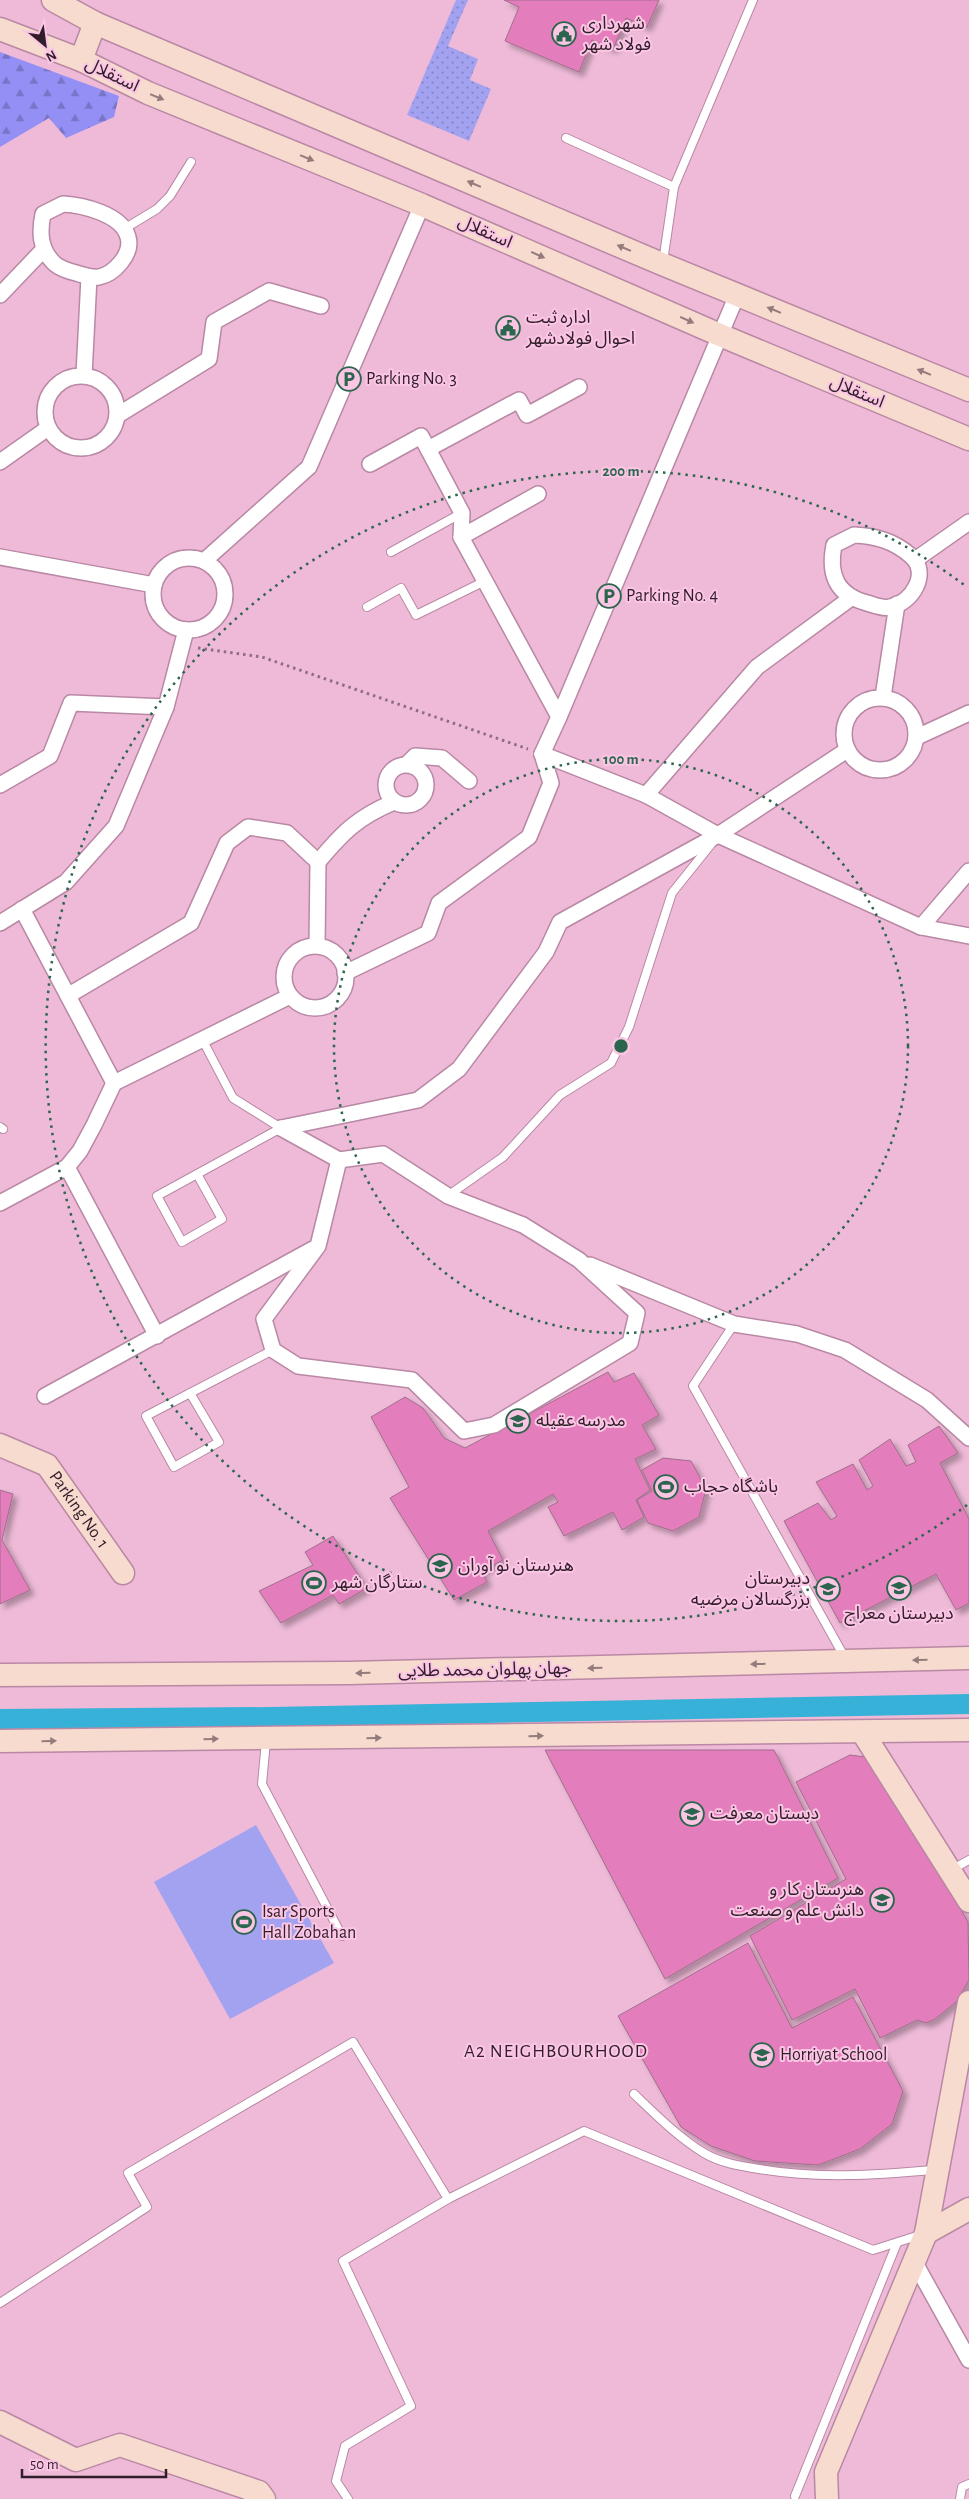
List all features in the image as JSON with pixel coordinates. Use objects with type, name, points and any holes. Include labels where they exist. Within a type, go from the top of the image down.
[{"type":"street","points":[[53,0],[95,23],[662,264],[969,390]]},
{"type":"street","points":[[81,60],[95,23]]},
{"type":"street","name":"استقلال","points":[[0,30],[81,60],[148,93],[422,205],[720,335],[969,439]]},
{"type":"street","points":[[62,204],[91,208],[124,229],[129,238],[127,252],[120,263],[106,274],[98,277],[60,268],[50,260],[40,236],[43,214],[62,204]]},
{"type":"street","points":[[204,560],[308,466],[422,205]]},
{"type":"street","points":[[0,295],[44,249]]},
{"type":"street","points":[[84,375],[89,276]]},
{"type":"street","points":[[118,415],[113,394],[107,385],[96,378],[84,375],[71,376],[60,382],[51,391],[46,403],[45,415],[48,428],[56,438],[66,445],[78,448],[91,446],[109,435],[118,415],[209,359],[214,322],[269,291],[321,306]]},
{"type":"street","points":[[345,973],[428,932],[439,903],[530,837],[552,783],[542,754],[559,718],[737,295]]},
{"type":"street","points":[[428,449],[519,400],[527,415],[579,387]]},
{"type":"street","points":[[0,462],[48,428]]},
{"type":"street","points":[[370,464],[421,436],[462,513],[461,537],[559,718]]},
{"type":"street","points":[[461,537],[538,494]]},
{"type":"street","points":[[916,560],[969,522]]},
{"type":"street","points":[[854,535],[883,538],[916,560],[920,569],[918,582],[905,600],[889,608],[851,598],[842,590],[832,566],[834,545],[854,535]]},
{"type":"street","points":[[0,557],[154,585]]},
{"type":"street","points":[[192,558],[204,560],[221,576],[225,586],[225,597],[217,617],[199,629],[186,630],[174,627],[164,620],[156,610],[153,597],[154,585],[159,573],[174,561],[192,558]]},
{"type":"street","points":[[646,795],[757,667],[851,598]]},
{"type":"street","points":[[883,697],[897,604]]},
{"type":"street","points":[[0,923],[66,882],[116,826],[166,706],[186,630]]},
{"type":"street","points":[[883,697],[895,700],[906,708],[912,716],[917,737],[908,757],[890,769],[877,770],[865,767],[854,760],[847,750],[844,738],[844,725],[850,713],[864,701],[883,697]]},
{"type":"street","points":[[0,785],[50,756],[71,703],[166,706]]},
{"type":"street","points":[[917,737],[969,713]]},
{"type":"street","points":[[281,1128],[418,1100],[459,1069],[546,952],[560,922],[718,835],[847,750]]},
{"type":"street","points":[[542,754],[646,795],[718,835],[921,927],[969,936]]},
{"type":"street","points":[[394,802],[386,792],[386,778],[394,768],[407,764],[415,756],[442,758],[469,781]]},
{"type":"street","points":[[317,946],[318,862],[343,832],[370,812],[394,802],[407,805],[414,804],[424,795],[426,781],[420,770],[407,764]]},
{"type":"street","points":[[69,995],[191,923],[227,843],[248,827],[287,832],[318,862]]},
{"type":"street","points":[[921,927],[969,871]]},
{"type":"street","points":[[22,909],[114,1082]]},
{"type":"street","points":[[317,946],[327,948],[336,954],[342,963],[345,973],[345,983],[341,993],[326,1006],[306,1007],[290,996],[283,978],[289,959],[297,952],[317,946]]},
{"type":"street","points":[[0,1203],[67,1168],[94,1125],[114,1082],[290,996]]},
{"type":"street","points":[[281,1128],[340,1160],[383,1154],[448,1196],[523,1225],[579,1260],[734,1324],[797,1334],[845,1350],[927,1400],[969,1438]]},
{"type":"street","points":[[340,1160],[318,1246],[264,1319],[273,1350],[298,1366],[412,1380],[464,1431],[494,1425],[630,1343],[637,1313],[579,1260]]},
{"type":"street","points":[[67,1168],[156,1336]]},
{"type":"street","points":[[45,1396],[318,1246]]},
{"type":"street","name":"Parking No. 1","points":[[0,1445],[47,1465],[123,1573]]},
{"type":"street","name":"جهان پهلوان محمد طلایی","points":[[0,1675],[349,1673],[969,1658]]},
{"type":"street","points":[[0,1741],[863,1733],[969,1730]]},
{"type":"street","points":[[863,1733],[959,1865],[969,1901]]},
{"type":"street","points":[[826,2499],[826,2472],[926,2233],[969,2002]]},
{"type":"street","points":[[926,2233],[969,2209]]},
{"type":"street","points":[[915,2263],[969,2360]]},
{"type":"street","points":[[1,2420],[76,2460],[120,2445],[259,2492],[264,2499]]},
{"type":"lane","points":[[662,264],[674,187],[753,0]]},
{"type":"lane","points":[[566,138],[674,187]]},
{"type":"lane","points":[[124,229],[157,209],[170,196],[191,162]]},
{"type":"lane","points":[[391,552],[462,513]]},
{"type":"lane","points":[[368,607],[402,588],[416,615],[485,581]]},
{"type":"lane","points":[[448,1196],[503,1157],[560,1095],[611,1063],[629,1027],[672,893],[718,835]]},
{"type":"lane","points":[[197,1174],[222,1219],[182,1242],[157,1196],[197,1174],[281,1128],[232,1098],[202,1039]]},
{"type":"lane","points":[[734,1324],[693,1386],[847,1662]]},
{"type":"lane","points":[[190,1393],[219,1442],[174,1467],[146,1416],[190,1393],[273,1350]]},
{"type":"lane","points":[[266,1739],[262,1784],[342,1936]]},
{"type":"lane","points":[[0,2303],[147,2206],[128,2173],[353,2042],[448,2199]]},
{"type":"lane","points":[[634,2094],[678,2135],[705,2154],[729,2164],[793,2175],[857,2176],[938,2170]]},
{"type":"lane","points":[[348,2499],[336,2481],[345,2446],[410,2406],[343,2261],[448,2199],[584,2131],[856,2245],[873,2250],[926,2233]]},
{"type":"lane","points":[[795,2496],[897,2243]]},
{"type":"lane","points":[[960,2499],[962,2487],[969,2484]]},
{"type":"path","points":[[182,646],[262,658],[542,754]]},
{"type":"shaded area","points":[[456,0],[468,0],[448,46],[478,59],[470,80],[491,89],[469,141],[407,115]]},
{"type":"shaded area","name":"Isar Sports Hall Zobahan","points":[[256,1825],[334,1963],[230,2019],[154,1882]]},
{"type":"green space","points":[[0,52],[119,96],[114,117],[66,138],[49,118],[0,147]]},
{"type":"building","name":"شهرداری فولاد شهر","points":[[504,0],[659,0],[647,27],[626,18],[613,49],[592,40],[579,72],[505,41],[519,7]]},
{"type":"building","points":[[608,1372],[614,1382],[634,1373],[659,1415],[642,1425],[656,1449],[635,1459],[650,1490],[636,1500],[644,1517],[622,1530],[613,1512],[564,1536],[548,1507],[558,1502],[553,1494],[488,1531],[503,1560],[482,1571],[487,1582],[454,1600],[390,1498],[409,1487],[371,1417],[405,1397],[423,1408],[444,1438],[465,1448]]},
{"type":"building","points":[[939,1426],[958,1453],[940,1463],[969,1519],[969,1603],[956,1610],[936,1574],[840,1623],[784,1521],[818,1503],[831,1520],[837,1516],[816,1482],[853,1464],[867,1490],[873,1486],[859,1460],[890,1439],[906,1466],[916,1462],[908,1445]]},
{"type":"building","points":[[663,1458],[691,1461],[706,1489],[699,1517],[673,1531],[648,1523],[637,1500],[652,1491],[642,1470]]},
{"type":"building","points":[[0,1490],[13,1494],[2,1540],[30,1590],[0,1604]]},
{"type":"building","points":[[333,1536],[367,1588],[339,1604],[333,1595],[281,1623],[259,1591],[313,1565],[305,1552]]},
{"type":"building","name":"دبستان معرفت","points":[[545,1750],[774,1750],[838,1878],[665,1979]]},
{"type":"building","name":"هنرستان کار و دانش علم و صنعت","points":[[850,1755],[873,1758],[968,1922],[969,1980],[956,2002],[935,2019],[926,2023],[917,2020],[880,2038],[855,1989],[792,2020],[750,1936],[846,1879],[796,1782]]},
{"type":"building","name":"Horriyat School","points":[[748,1943],[792,2028],[853,1997],[903,2091],[892,2124],[860,2149],[818,2165],[755,2161],[711,2146],[681,2127],[618,2016]]},
{"type":"waterway","points":[[0,1719],[271,1717],[969,1704]]},
{"type":"place","name":"شهرداری فولاد شهر","points":[[564,34]]},
{"type":"place","name":"اداره ثبت احوال فولادشهر","points":[[508,328]]},
{"type":"place","name":"Parking No. 3","points":[[349,379]]},
{"type":"place","name":"Parking No. 4","points":[[609,596]]},
{"type":"place","name":"مدرسه عقیله","points":[[518,1421]]},
{"type":"place","name":"باشگاه حجاب","points":[[666,1487]]},
{"type":"place","name":"هنرستان نو آوران","points":[[440,1566]]},
{"type":"place","name":"ستارگان شهر","points":[[314,1583]]},
{"type":"place","name":"دبیرستان معراج","points":[[899,1588]]},
{"type":"place","name":"دبیرستان بزرگسالان مرضیه","points":[[828,1589]]},
{"type":"place","name":"دبستان معرفت","points":[[692,1814]]},
{"type":"place","name":"هنرستان کار و دانش علم و صنعت","points":[[882,1900]]},
{"type":"place","name":"Isar Sports Hall Zobahan","points":[[244,1922]]},
{"type":"place","name":"Horriyat School","points":[[762,2055]]},
{"type":"district","name":"A2 NEIGHBOURHOOD","points":[[556,2051]]}]
